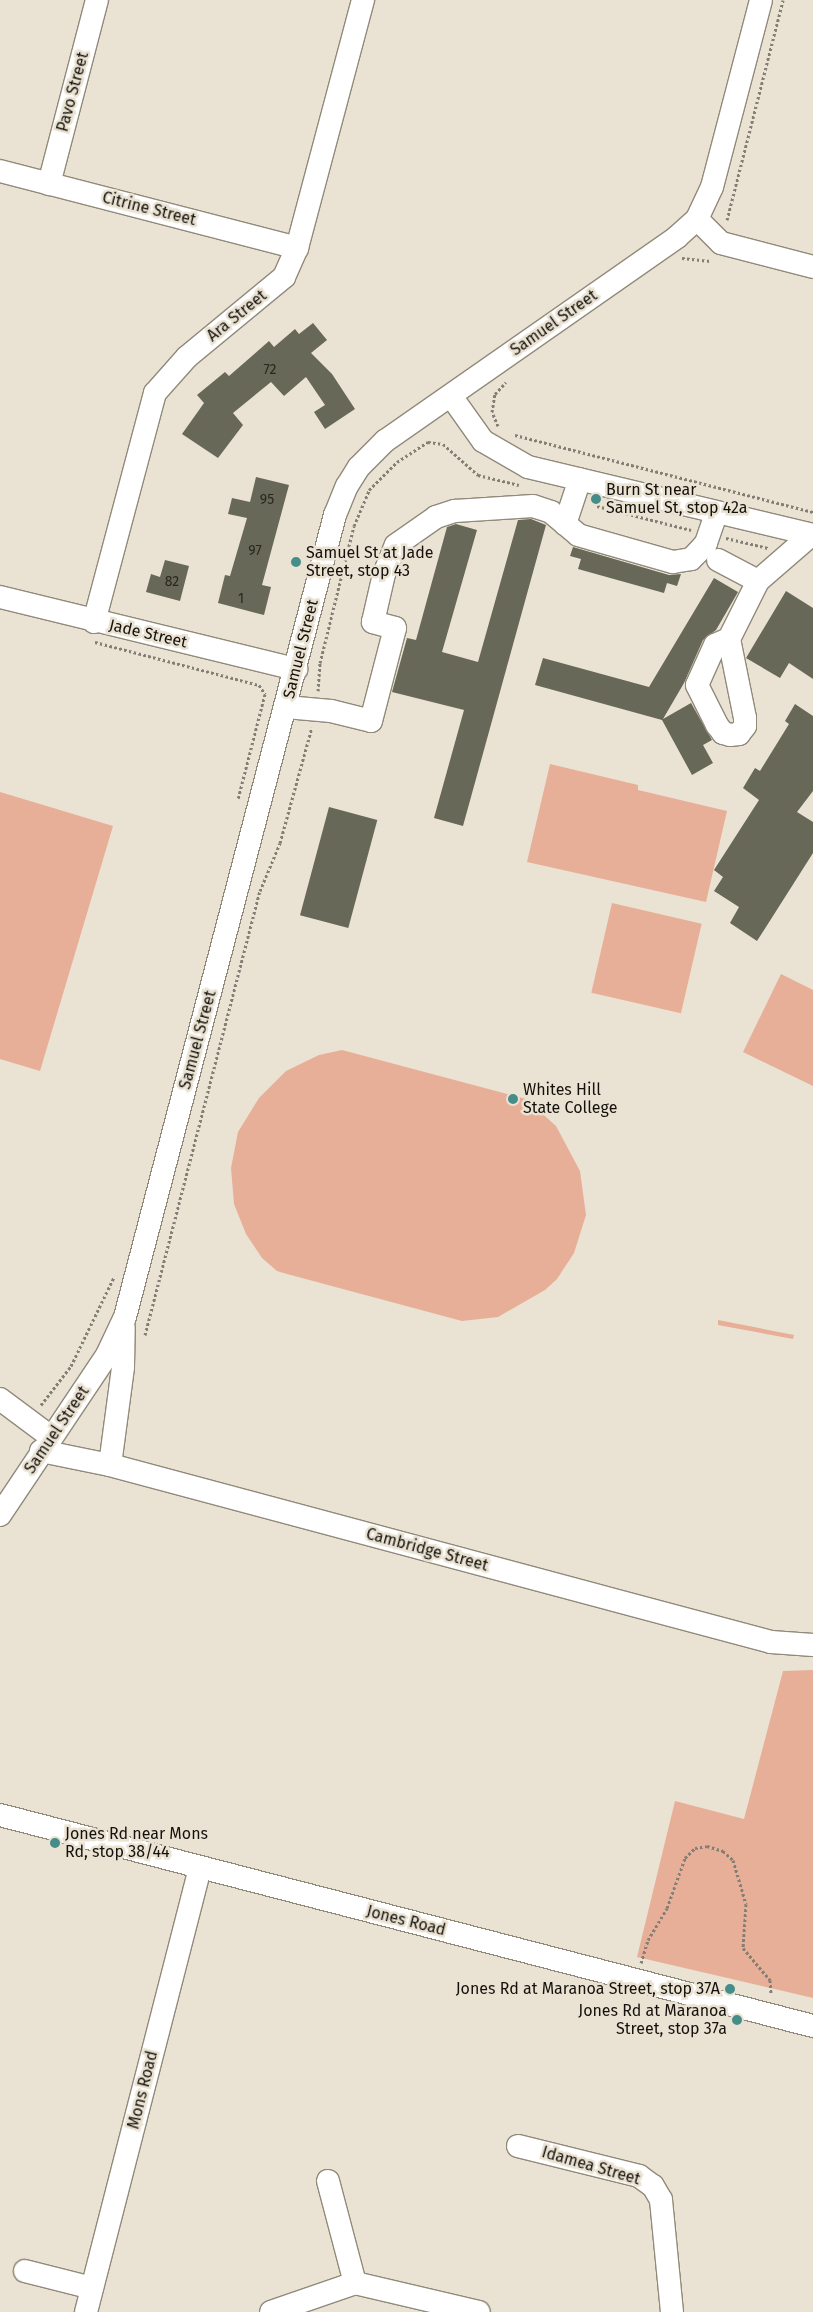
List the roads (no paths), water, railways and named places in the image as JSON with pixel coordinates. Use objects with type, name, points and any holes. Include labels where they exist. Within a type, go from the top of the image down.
[{"type":"street","name":"Pavo Street","points":[[49,184],[97,0]]},
{"type":"street","name":"Ara Street","points":[[94,622],[155,394],[187,357],[284,277],[297,248],[363,0]]},
{"type":"street","name":"Samuel Street","points":[[0,1515],[107,1355],[125,1317],[335,515],[347,486],[359,467],[385,442],[677,237],[697,219],[712,187],[761,0]]},
{"type":"street","name":"Citrine Street","points":[[0,171],[297,248]]},
{"type":"street","points":[[697,219],[722,243],[813,268]]},
{"type":"street","points":[[451,396],[483,441],[495,450],[576,489],[713,524],[812,535]]},
{"type":"street","points":[[565,524],[576,489]]},
{"type":"street","points":[[286,707],[316,709],[371,721],[395,628],[373,622],[384,574],[396,545],[417,528],[455,511],[523,506],[551,512],[578,535],[673,562],[691,559],[706,543],[713,524]]},
{"type":"street","points":[[729,639],[758,581],[812,535]]},
{"type":"street","points":[[718,560],[758,581]]},
{"type":"street","name":"Jade Street","points":[[0,597],[94,622],[296,669]]},
{"type":"street","name":"Samuel Street","points":[[110,1465],[123,1367],[125,1317]]},
{"type":"street","points":[[0,1399],[46,1444]]},
{"type":"street","name":"Cambridge Street","points":[[46,1444],[110,1465],[771,1642],[813,1645]]},
{"type":"street","name":"Jones Road","points":[[0,1815],[813,2026]]},
{"type":"street","name":"Mons Road","points":[[86,2312],[200,1868]]},
{"type":"street","name":"Idamea Street","points":[[518,2146],[639,2176],[653,2186],[661,2200],[672,2312]]},
{"type":"street","points":[[328,2181],[355,2284]]},
{"type":"street","points":[[25,2271],[92,2288]]},
{"type":"street","points":[[271,2312],[355,2284],[479,2312]]},
{"type":"place","name":"Burn St near Samuel St, stop 42a","points":[[596,499]]},
{"type":"place","name":"Samuel St at Jade Street, stop 43","points":[[296,562]]},
{"type":"place","name":"Whites Hill State College","points":[[513,1099]]},
{"type":"place","name":"Jones Rd near Mons Rd, stop 38/44","points":[[55,1843]]},
{"type":"place","name":"Jones Rd at Maranoa Street, stop 37A","points":[[730,1989]]},
{"type":"place","name":"Jones Rd at Maranoa Street, stop 37a","points":[[737,2020]]}]
